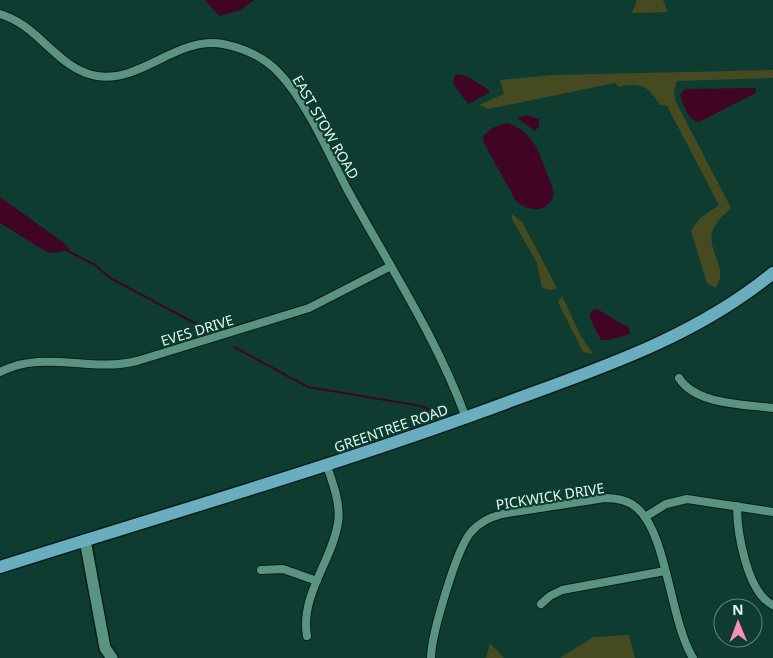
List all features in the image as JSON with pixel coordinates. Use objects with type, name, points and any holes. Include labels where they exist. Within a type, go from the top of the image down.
[{"type":"main road","name":"GREENTREE ROAD","points":[[0,566],[328,466],[610,365],[680,334],[728,306],[773,273]]},
{"type":"street","name":"EAST STOW ROAD","points":[[0,14],[24,25],[67,63],[77,69],[98,76],[120,75],[132,72],[174,51],[198,44],[222,44],[258,56],[279,73],[295,95],[391,266],[444,364],[466,418]]},
{"type":"street","name":"EVES DRIVE","points":[[0,372],[20,363],[32,361],[109,366],[144,360],[309,308],[391,266]]},
{"type":"street","points":[[679,378],[689,390],[704,397],[773,408]]},
{"type":"street","points":[[307,636],[306,609],[338,522],[337,497],[328,466]]},
{"type":"street","name":"PICKWICK DRIVE","points":[[431,658],[434,635],[463,546],[472,530],[486,520],[527,509],[605,498],[614,498],[631,504],[645,517],[654,536],[682,630],[693,658]]},
{"type":"street","points":[[645,517],[666,504],[687,498],[773,512]]},
{"type":"street","points":[[736,506],[738,531],[751,577],[763,598],[773,604]]},
{"type":"street","points":[[85,540],[104,648],[112,658]]},
{"type":"street","points":[[261,570],[283,569],[317,581]]},
{"type":"street","points":[[541,604],[550,596],[562,590],[665,571]]},
{"type":"green space","points":[[637,0],[663,0],[668,12],[632,13]]},
{"type":"green space","points":[[773,70],[773,78],[677,81],[674,91],[675,100],[731,208],[722,216],[712,233],[713,248],[720,268],[719,281],[715,288],[707,283],[691,231],[699,219],[719,205],[667,106],[660,105],[648,90],[638,85],[619,87],[615,83],[488,109],[479,105],[504,94],[500,80],[554,75]]},
{"type":"green space","points":[[512,214],[522,222],[557,288],[551,290],[542,288],[537,263],[512,219]]},
{"type":"green space","points":[[562,296],[581,336],[593,354],[583,352],[558,302]]},
{"type":"green space","points":[[629,635],[635,658],[560,658],[593,637]]},
{"type":"green space","points":[[490,643],[504,658],[486,658]]},
{"type":"shaded area","points":[[205,0],[254,0],[241,10],[219,16]]},
{"type":"shaded area","points":[[457,74],[467,76],[489,90],[489,93],[468,104],[453,83],[454,77]]},
{"type":"shaded area","points":[[756,88],[756,93],[699,122],[689,115],[680,95],[685,89]]},
{"type":"shaded area","points":[[526,115],[539,119],[539,126],[535,131],[517,118]]},
{"type":"shaded area","points":[[507,123],[529,137],[542,160],[552,185],[553,195],[551,201],[542,208],[531,209],[516,201],[484,143],[483,136],[492,128]]},
{"type":"shaded area","points":[[0,197],[64,243],[70,250],[52,253],[45,251],[0,223]]},
{"type":"shaded area","points":[[597,309],[629,328],[630,334],[609,340],[601,340],[590,316],[591,311]]},
{"type":"waterway","points":[[66,250],[95,265],[110,278],[206,329]]},
{"type":"waterway","points":[[234,347],[308,387],[421,406],[434,412]]}]
